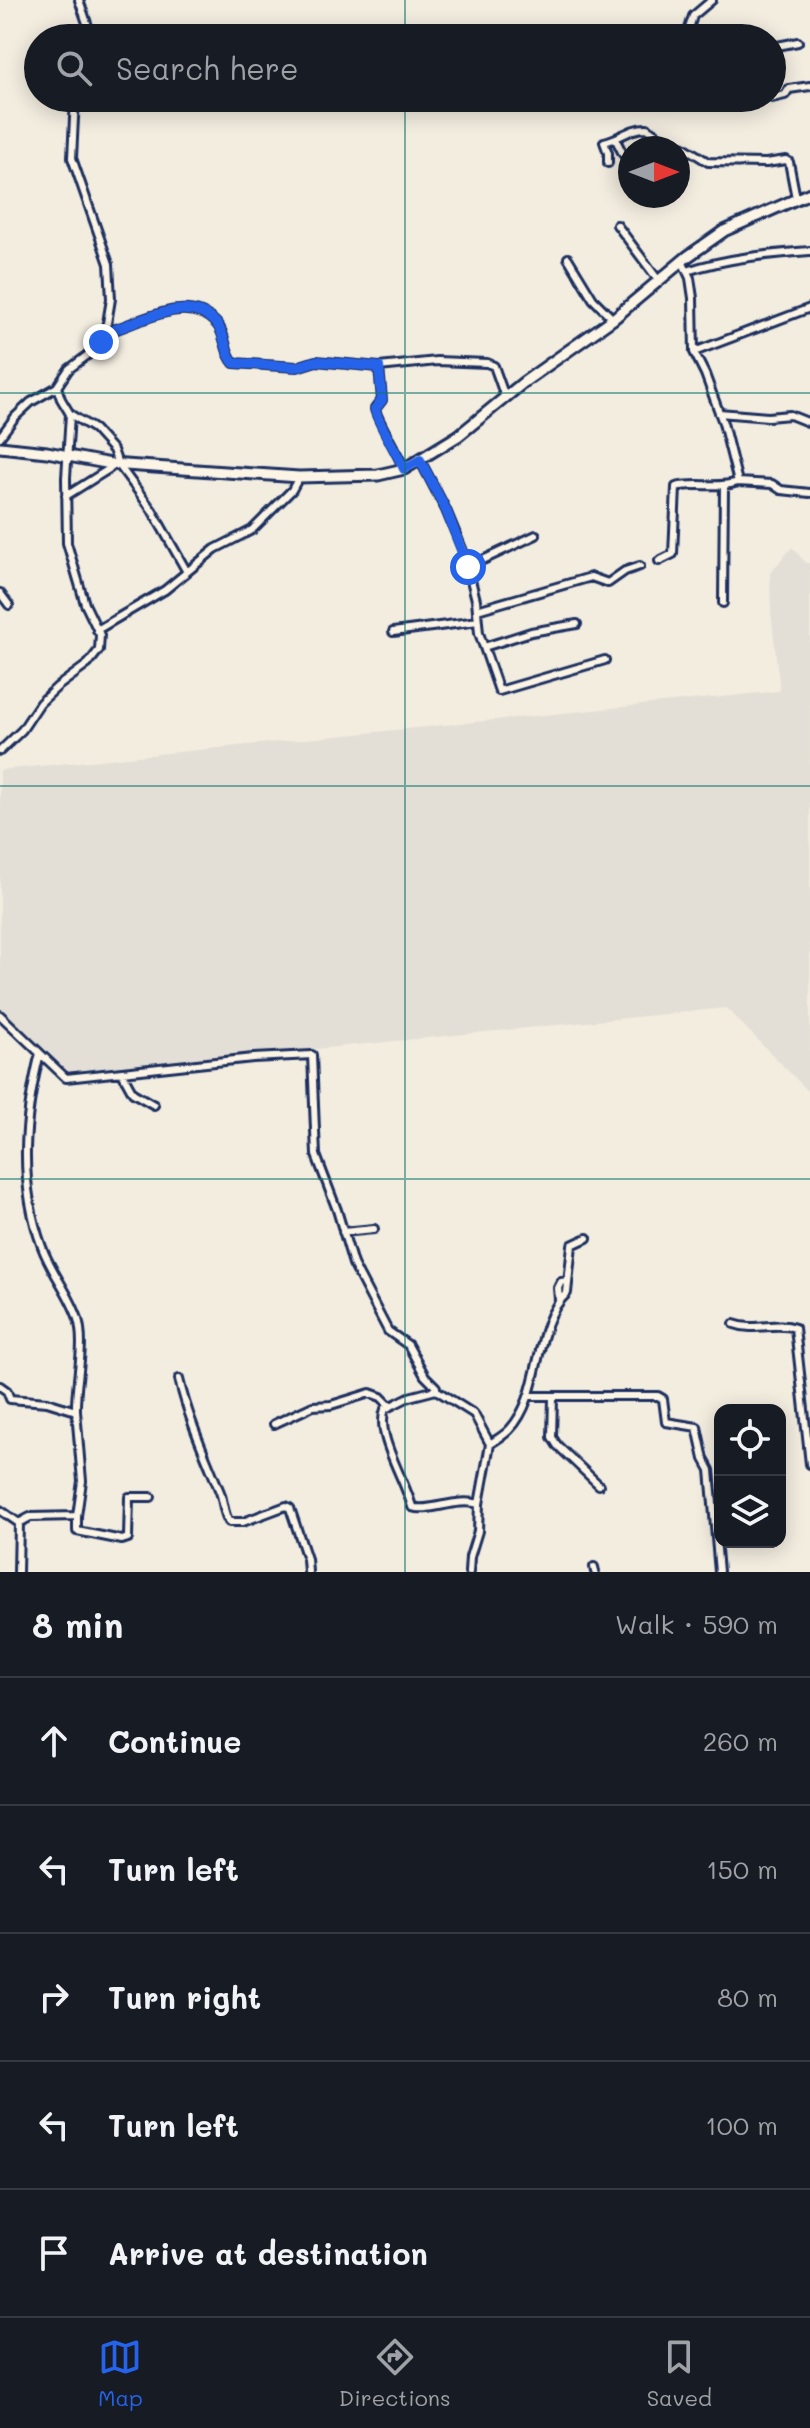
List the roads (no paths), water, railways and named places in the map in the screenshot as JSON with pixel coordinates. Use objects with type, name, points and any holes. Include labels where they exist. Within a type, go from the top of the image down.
[{"type":"street","points":[[79,0],[87,24]]},
{"type":"street","points":[[690,24],[693,16],[712,0]]},
{"type":"street","points":[[786,44],[798,42]]},
{"type":"street","points":[[786,94],[789,89],[810,86]]},
{"type":"street","points":[[0,437],[31,402],[57,387],[69,369],[96,349],[104,333],[111,299],[109,264],[72,158],[74,112]]},
{"type":"street","points":[[608,163],[604,142],[616,140],[629,131],[647,128],[708,162],[766,163],[786,160],[796,198]]},
{"type":"street","points":[[616,140],[618,144]]},
{"type":"street","points":[[0,447],[115,464],[299,477],[378,475],[404,469],[458,436],[659,281],[685,266],[731,227],[810,193]]},
{"type":"street","points":[[617,225],[659,281]]},
{"type":"street","points":[[685,266],[810,251]]},
{"type":"street","points":[[568,258],[593,299],[613,319]]},
{"type":"street","points":[[685,266],[693,298],[694,352],[719,413],[738,482]]},
{"type":"street","points":[[104,333],[174,310],[190,308],[219,325],[234,363],[297,367],[316,361],[379,367],[437,361],[487,363],[494,366],[505,397]]},
{"type":"street","points":[[694,352],[810,308]]},
{"type":"street","points":[[379,367],[382,400],[375,409],[376,415],[404,469]]},
{"type":"street","points":[[57,387],[70,414],[94,429],[113,450],[115,464],[152,510],[187,572]]},
{"type":"street","points":[[719,413],[768,417],[790,415],[810,423]]},
{"type":"street","points":[[0,751],[22,730],[40,703],[88,664],[99,650],[100,635],[85,604],[67,543],[70,414]]},
{"type":"street","points":[[420,460],[446,510],[468,567],[484,647],[499,691],[605,660]]},
{"type":"street","points":[[66,496],[115,464]]},
{"type":"street","points":[[97,630],[165,590],[215,549],[252,530],[292,490],[299,477]]},
{"type":"street","points":[[659,561],[673,554],[676,487],[689,483],[724,486],[738,482],[772,484],[781,490],[810,493]]},
{"type":"street","points":[[723,603],[724,486]]},
{"type":"street","points":[[468,567],[536,535]]},
{"type":"street","points":[[477,610],[591,577],[608,583],[625,571],[640,566]]},
{"type":"street","points":[[0,593],[9,605]]},
{"type":"street","points":[[393,632],[478,621]]},
{"type":"street","points":[[484,647],[531,632],[577,624]]},
{"type":"street","points":[[0,1015],[66,1078],[253,1058],[312,1055],[316,1155],[353,1264],[388,1331],[408,1345],[436,1390],[474,1414],[490,1444],[469,1572]]},
{"type":"street","points":[[40,1053],[28,1100],[28,1198],[42,1247],[77,1317],[80,1347],[76,1411],[82,1481],[77,1531],[122,1540],[128,1538],[129,1497],[151,1497]]},
{"type":"street","points":[[122,1073],[133,1093],[154,1105]]},
{"type":"street","points":[[343,1232],[374,1229]]},
{"type":"street","points":[[490,1444],[511,1429],[528,1396],[559,1300],[558,1288],[561,1282],[567,1281],[572,1245],[587,1238]]},
{"type":"street","points":[[734,1324],[750,1328],[785,1325],[795,1328],[810,1464]]},
{"type":"street","points":[[179,1379],[205,1461],[229,1522],[243,1522],[286,1506],[290,1508],[307,1559],[308,1572]]},
{"type":"street","points":[[0,1386],[7,1391],[10,1399],[47,1402],[76,1411]]},
{"type":"street","points":[[436,1390],[409,1397],[385,1409],[382,1424],[387,1443],[412,1507],[421,1509],[448,1502],[479,1504]]},
{"type":"street","points":[[274,1424],[313,1406],[331,1405],[370,1393],[381,1397],[390,1406]]},
{"type":"street","points":[[528,1396],[658,1396],[663,1399],[666,1422],[697,1427],[704,1459],[710,1470],[719,1572]]},
{"type":"street","points":[[553,1398],[552,1437],[599,1485]]},
{"type":"street","points":[[0,1510],[19,1523]]},
{"type":"street","points":[[19,1523],[30,1517],[77,1516]]},
{"type":"street","points":[[18,1572],[19,1523]]}]
